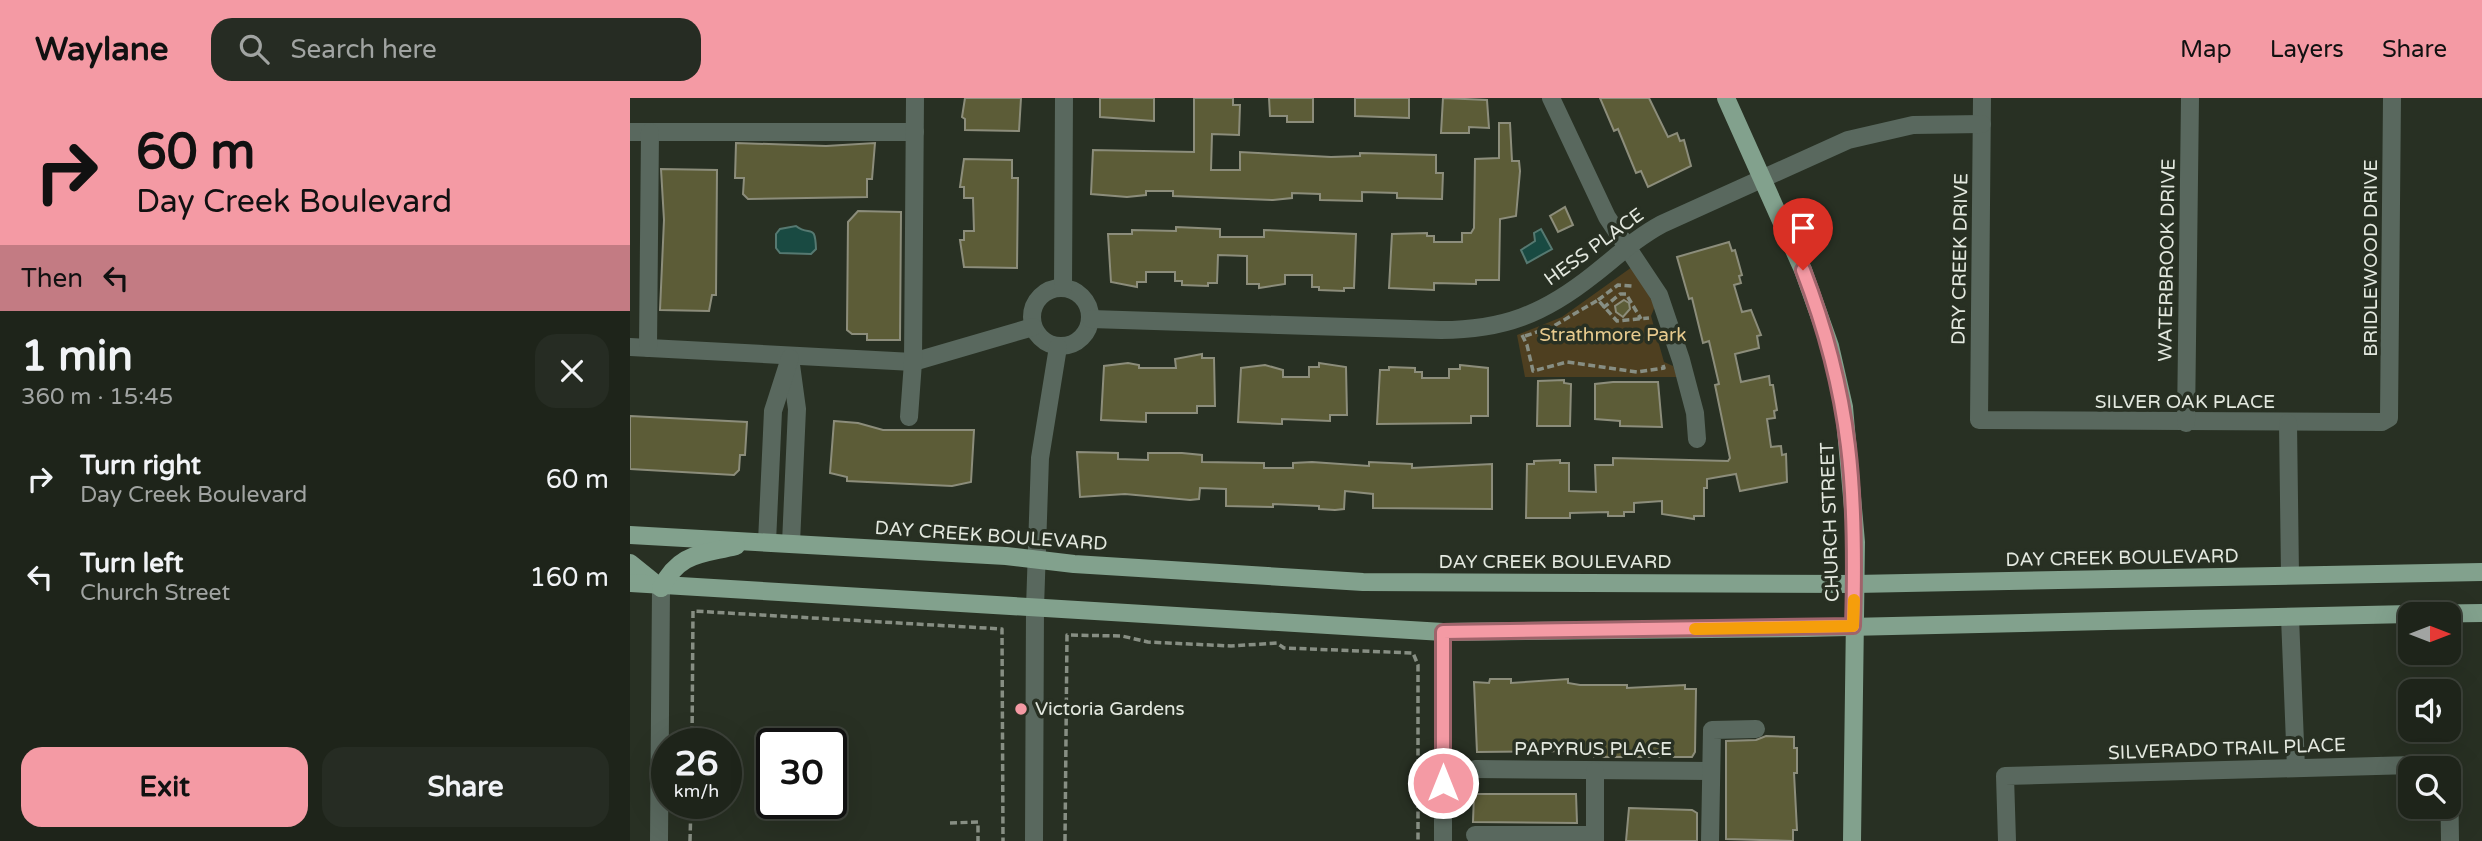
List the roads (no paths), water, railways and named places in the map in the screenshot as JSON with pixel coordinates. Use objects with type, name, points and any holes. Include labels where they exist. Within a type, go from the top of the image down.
[{"type":"main road","name":"CHURCH STREET","points":[[1726,98],[1811,292],[1838,377],[1853,480],[1855,584],[1852,841]]},
{"type":"main road","name":"DAY CREEK BOULEVARD","points":[[630,535],[792,543],[1363,582],[1855,584],[2482,572]]},
{"type":"main road","points":[[661,588],[671,570],[683,559],[762,542]]},
{"type":"main road","points":[[630,563],[661,588]]},
{"type":"main road","points":[[630,583],[661,588],[1443,632],[2398,614]]},
{"type":"main road","points":[[2461,613],[2482,613]]},
{"type":"street","points":[[909,417],[913,362],[915,98]]},
{"type":"street","points":[[1063,288],[1064,98]]},
{"type":"street","points":[[1551,98],[1596,197],[1626,247],[1653,283],[1667,315],[1691,397],[1697,439]]},
{"type":"street","name":"DRY CREEK DRIVE","points":[[1979,421],[1982,98]]},
{"type":"street","name":"WATERBROOK DRIVE","points":[[2186,423],[2190,98]]},
{"type":"street","name":"BRIDLEWOOD DRIVE","points":[[2389,418],[2392,98]]},
{"type":"street","name":"HESS PLACE","points":[[1091,319],[1441,330],[1505,324],[1560,299],[1626,247],[1662,224],[1848,139],[1913,125],[1982,124]]},
{"type":"street","points":[[630,132],[915,132]]},
{"type":"street","points":[[650,132],[639,347],[790,358],[913,362],[1033,327]]},
{"type":"street","points":[[1054,288],[1063,288],[1081,295],[1091,319],[1082,337],[1058,347],[1042,341],[1033,327],[1031,317],[1038,299],[1054,288]]},
{"type":"street","points":[[1034,841],[1035,608],[1042,430],[1058,347]]},
{"type":"street","points":[[762,542],[773,411],[790,358]]},
{"type":"street","points":[[790,358],[797,409],[792,543]]},
{"type":"street","name":"SILVER OAK PLACE","points":[[1979,421],[2288,423],[2382,422],[2389,418]]},
{"type":"street","points":[[2288,423],[2290,575]]},
{"type":"street","points":[[771,448],[796,449]]},
{"type":"street","points":[[659,841],[661,588]]},
{"type":"street","points":[[2290,617],[2296,768]]},
{"type":"street","points":[[1443,632],[1443,841]]},
{"type":"street","points":[[1710,841],[1712,730],[1756,729]]},
{"type":"street","name":"SILVERADO TRAIL PLACE","points":[[2007,841],[2005,776],[2449,764],[2450,841]]},
{"type":"street","name":"PAPYRUS PLACE","points":[[1475,769],[1711,771]]},
{"type":"street","points":[[1475,835],[1595,838],[1595,771]]},
{"type":"water","points":[[796,226],[813,233],[816,249],[811,254],[780,253],[776,248],[776,234],[780,229]]},
{"type":"water","points":[[1541,229],[1552,249],[1527,263],[1521,250],[1535,241],[1534,233]]},
{"type":"place","name":"Victoria Gardens","points":[[1021,709]]},
{"type":"park label","name":"Strathmore Park","points":[[1613,335]]}]
